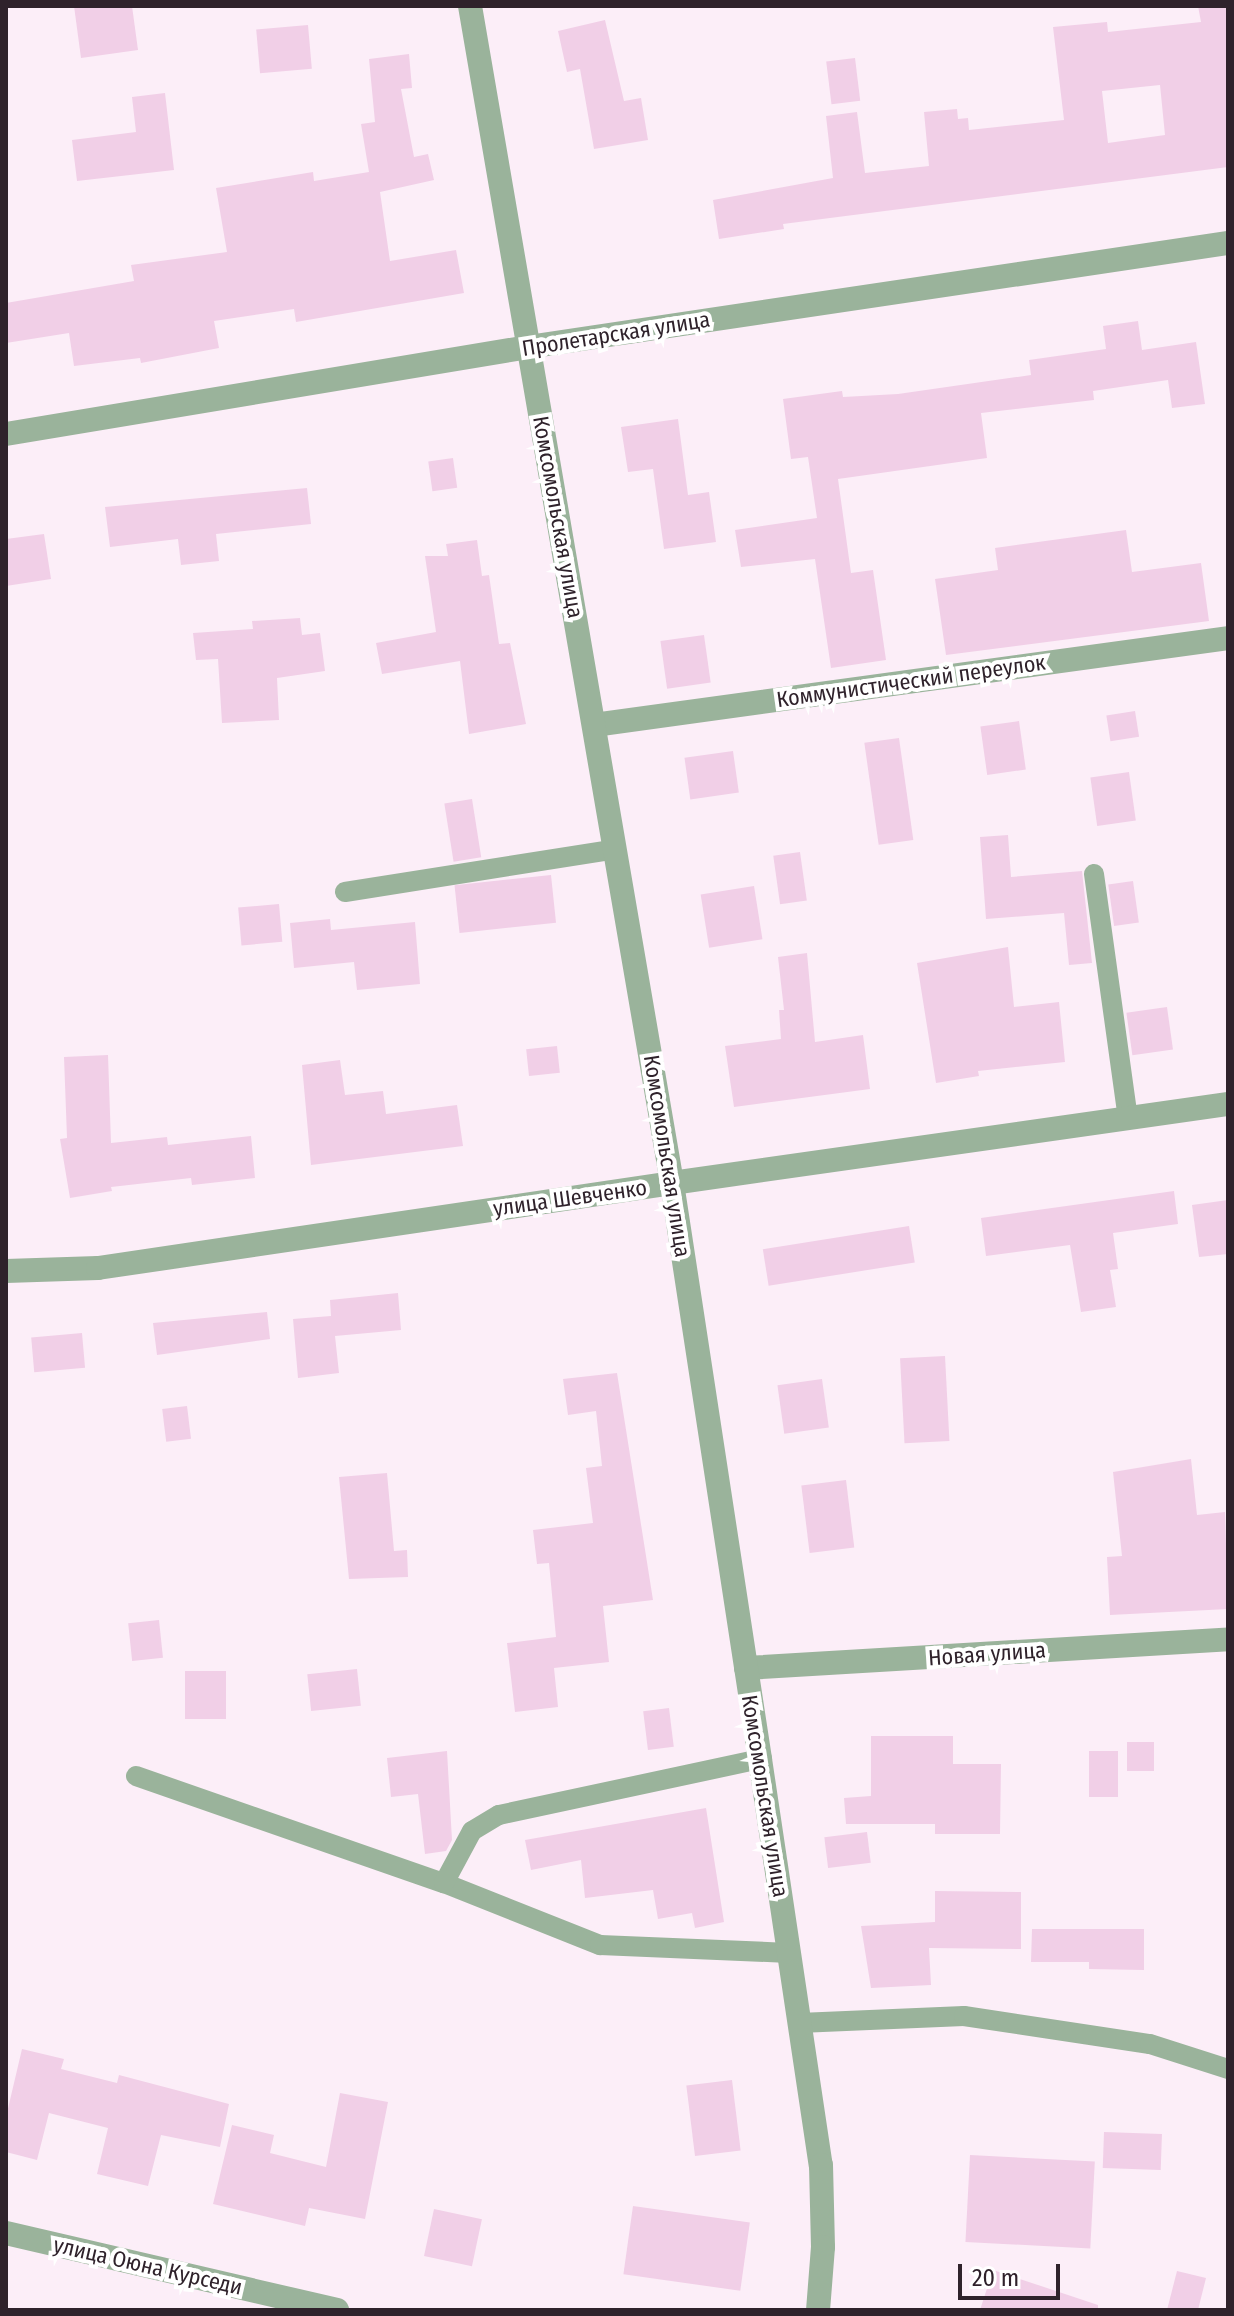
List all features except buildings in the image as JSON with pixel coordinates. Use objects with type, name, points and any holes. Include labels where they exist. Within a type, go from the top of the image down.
[{"type":"street","name":"Комсомольская улица","points":[[470,6],[672,1183],[760,1759],[821,2165],[823,2247],[818,2310]]},
{"type":"street","name":"Пролетарская улица","points":[[6,434],[528,347],[1228,243]]},
{"type":"street","name":"Коммунистический переулок","points":[[594,725],[1228,638]]},
{"type":"street","name":"улица Шевченко","points":[[6,1271],[98,1268],[1228,1104]]},
{"type":"street","name":"Новая улица","points":[[746,1668],[1228,1639]]},
{"type":"street","name":"улица Оюна Курседи","points":[[6,2233],[337,2310]]},
{"type":"lane","points":[[345,892],[615,849]]},
{"type":"lane","points":[[1094,874],[1128,1118]]},
{"type":"lane","points":[[444,1883],[472,1831],[499,1815],[760,1759]]},
{"type":"lane","points":[[136,1776],[444,1883],[600,1945],[789,1953]]},
{"type":"lane","points":[[799,2023],[964,2016],[1150,2044],[1228,2069]]}]
